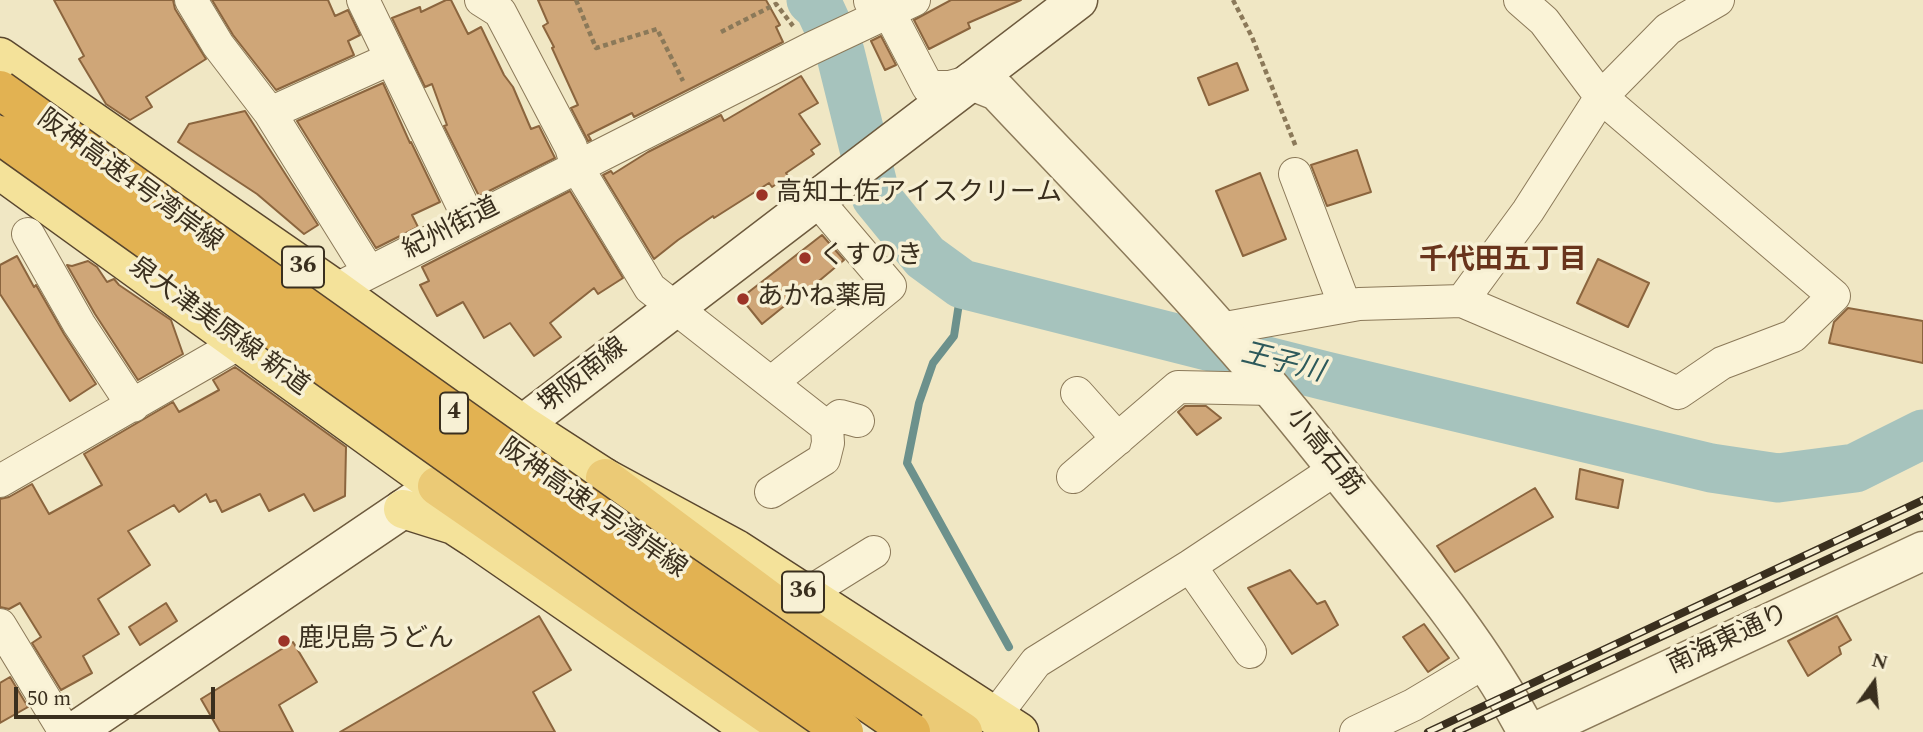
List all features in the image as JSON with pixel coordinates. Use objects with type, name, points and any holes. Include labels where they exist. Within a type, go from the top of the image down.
[{"type":"highway","name":"阪神高速4号湾岸線","points":[[0,90],[680,573],[911,732]]},
{"type":"highway","name":"阪神高速4号湾岸線","points":[[0,135],[642,592],[844,732]]},
{"type":"highway","points":[[605,478],[801,624],[993,727]]},
{"type":"highway","points":[[437,486],[793,732]]},
{"type":"main road","name":"36","points":[[0,57],[335,289],[523,425],[605,478],[736,549],[808,596],[993,727]]},
{"type":"main road","name":"泉大津美原線 新道","points":[[0,170],[437,486]]},
{"type":"main road","points":[[402,509],[453,526],[474,538],[755,732]]},
{"type":"street","points":[[191,0],[218,46],[270,113],[369,272]]},
{"type":"street","points":[[363,0],[470,222]]},
{"type":"street","points":[[481,0],[500,12],[570,147],[577,167],[650,288],[828,427]]},
{"type":"street","name":"紀州街道","points":[[0,481],[335,289],[810,49],[871,13],[914,0]]},
{"type":"street","name":"堺阪南線","points":[[74,732],[523,425],[1077,0]]},
{"type":"street","points":[[1220,329],[1359,304],[1462,300],[1678,393],[1722,363],[1793,336],[1833,296],[1601,97],[1544,21],[1520,0]]},
{"type":"street","points":[[1462,300],[1528,211],[1601,97],[1668,29],[1718,0]]},
{"type":"street","points":[[871,13],[893,20],[928,87],[950,87],[972,81]]},
{"type":"street","points":[[270,113],[390,59]]},
{"type":"street","name":"小高石筋","points":[[972,81],[997,92],[1220,329],[1272,389],[1414,564],[1485,663],[1527,732]]},
{"type":"street","points":[[1295,174],[1345,306]]},
{"type":"street","points":[[771,383],[890,286],[829,189]]},
{"type":"street","points":[[28,234],[79,324],[132,406]]},
{"type":"street","points":[[1073,477],[1178,387],[1272,389]]},
{"type":"street","points":[[1077,393],[1118,439]]},
{"type":"street","points":[[771,492],[824,459],[828,427],[840,416],[858,421]]},
{"type":"street","points":[[993,727],[1036,662],[1191,566],[1336,469]]},
{"type":"street","name":"南海東通り","points":[[1535,732],[1923,551]]},
{"type":"street","points":[[808,596],[874,552]]},
{"type":"street","points":[[1191,566],[1250,652]]},
{"type":"street","points":[[0,625],[65,732]]},
{"type":"street","points":[[1356,732],[1413,705],[1485,663]]},
{"type":"path","points":[[576,0],[596,48],[657,29],[696,106]]},
{"type":"path","points":[[1233,0],[1252,37],[1296,146],[1299,165],[1295,174]]},
{"type":"path","points":[[721,32],[776,4],[810,49]]},
{"type":"building","points":[[54,0],[173,0],[175,9],[206,59],[146,97],[152,107],[130,120],[106,104],[79,59],[84,56]]},
{"type":"building","points":[[212,0],[328,0],[335,16],[348,10],[360,35],[348,41],[354,55],[276,90],[233,35]]},
{"type":"building","points":[[451,0],[468,34],[481,27],[504,75],[513,87],[531,129],[539,126],[555,158],[479,196],[444,126],[447,125],[432,84],[425,87],[392,18],[420,7],[421,12]]},
{"type":"building","points":[[538,0],[766,0],[780,25],[776,27],[783,42],[634,117],[632,113],[588,135],[591,140],[588,141],[571,108],[578,105],[543,26],[548,23]]},
{"type":"building","points":[[951,0],[1021,0],[968,23],[970,28],[929,49],[914,20]]},
{"type":"building","points":[[881,36],[896,65],[885,70],[871,41]]},
{"type":"building","points":[[1237,63],[1248,90],[1209,105],[1198,78]]},
{"type":"building","points":[[801,76],[818,103],[799,114],[820,144],[811,150],[814,154],[786,173],[788,176],[772,187],[769,183],[714,218],[713,216],[654,259],[603,175],[611,171],[613,174],[648,152],[721,115],[724,121]]},
{"type":"building","points":[[383,83],[440,202],[412,215],[418,227],[376,248],[297,121]]},
{"type":"building","points":[[245,111],[318,225],[304,234],[257,194],[178,142],[189,124]]},
{"type":"building","points":[[1357,150],[1371,192],[1327,206],[1311,165]]},
{"type":"building","points":[[1260,173],[1286,239],[1243,256],[1216,191]]},
{"type":"building","points":[[570,191],[623,278],[598,294],[594,288],[550,323],[561,337],[534,356],[510,323],[484,338],[463,302],[437,316],[420,285],[429,281],[422,267]]},
{"type":"building","points":[[822,235],[844,260],[795,301],[793,299],[762,324],[741,298]]},
{"type":"building","points":[[17,256],[96,384],[70,401],[0,294],[0,265]]},
{"type":"building","points":[[1598,259],[1649,283],[1628,327],[1577,303]]},
{"type":"building","points":[[88,261],[97,267],[107,282],[114,279],[171,320],[183,354],[138,380],[67,265]]},
{"type":"building","points":[[1848,308],[1923,321],[1923,363],[1829,343],[1834,322]]},
{"type":"building","points":[[235,367],[346,447],[345,496],[314,511],[304,494],[269,511],[260,494],[222,512],[216,500],[210,502],[206,494],[179,512],[174,505],[128,531],[150,565],[98,599],[119,634],[83,656],[92,673],[61,690],[32,643],[41,637],[20,603],[9,609],[0,607],[0,499],[32,484],[49,514],[102,485],[84,454],[173,402],[179,412],[219,390],[213,380]]},
{"type":"building","points":[[1185,406],[1206,406],[1221,418],[1197,435],[1178,412]]},
{"type":"building","points":[[1580,469],[1623,480],[1618,508],[1576,499]]},
{"type":"building","points":[[1535,488],[1553,517],[1455,572],[1437,546]]},
{"type":"building","points":[[1290,570],[1317,604],[1325,601],[1338,625],[1292,654],[1248,588]]},
{"type":"building","points":[[166,603],[177,621],[140,645],[129,627]]},
{"type":"building","points":[[539,616],[571,670],[533,692],[555,732],[340,732]]},
{"type":"building","points":[[1837,616],[1851,640],[1839,647],[1841,654],[1808,676],[1788,641]]},
{"type":"building","points":[[1424,624],[1449,658],[1428,672],[1403,637]]},
{"type":"building","points":[[293,642],[317,682],[279,705],[293,732],[220,732],[201,699]]},
{"type":"building","points":[[10,677],[28,707],[0,723],[0,683]]},
{"type":"waterway","name":"王子川","points":[[811,0],[819,7],[840,52],[876,197],[925,257],[962,284],[1326,376],[1711,468],[1778,478],[1855,468],[1923,434]]},
{"type":"waterway","points":[[962,284],[954,336],[933,363],[919,403],[907,463],[1009,647]]},
{"type":"railway","points":[[1428,732],[1923,500]]},
{"type":"railway","points":[[1456,732],[1923,515]]},
{"type":"place","name":"高知土佐アイスクリーム","points":[[762,195]]},
{"type":"place","name":"くすのき","points":[[805,258]]},
{"type":"place","name":"あかね薬局","points":[[743,299]]},
{"type":"place","name":"鹿児島うどん","points":[[284,641]]},
{"type":"district","name":"千代田五丁目","points":[[1503,263]]}]
